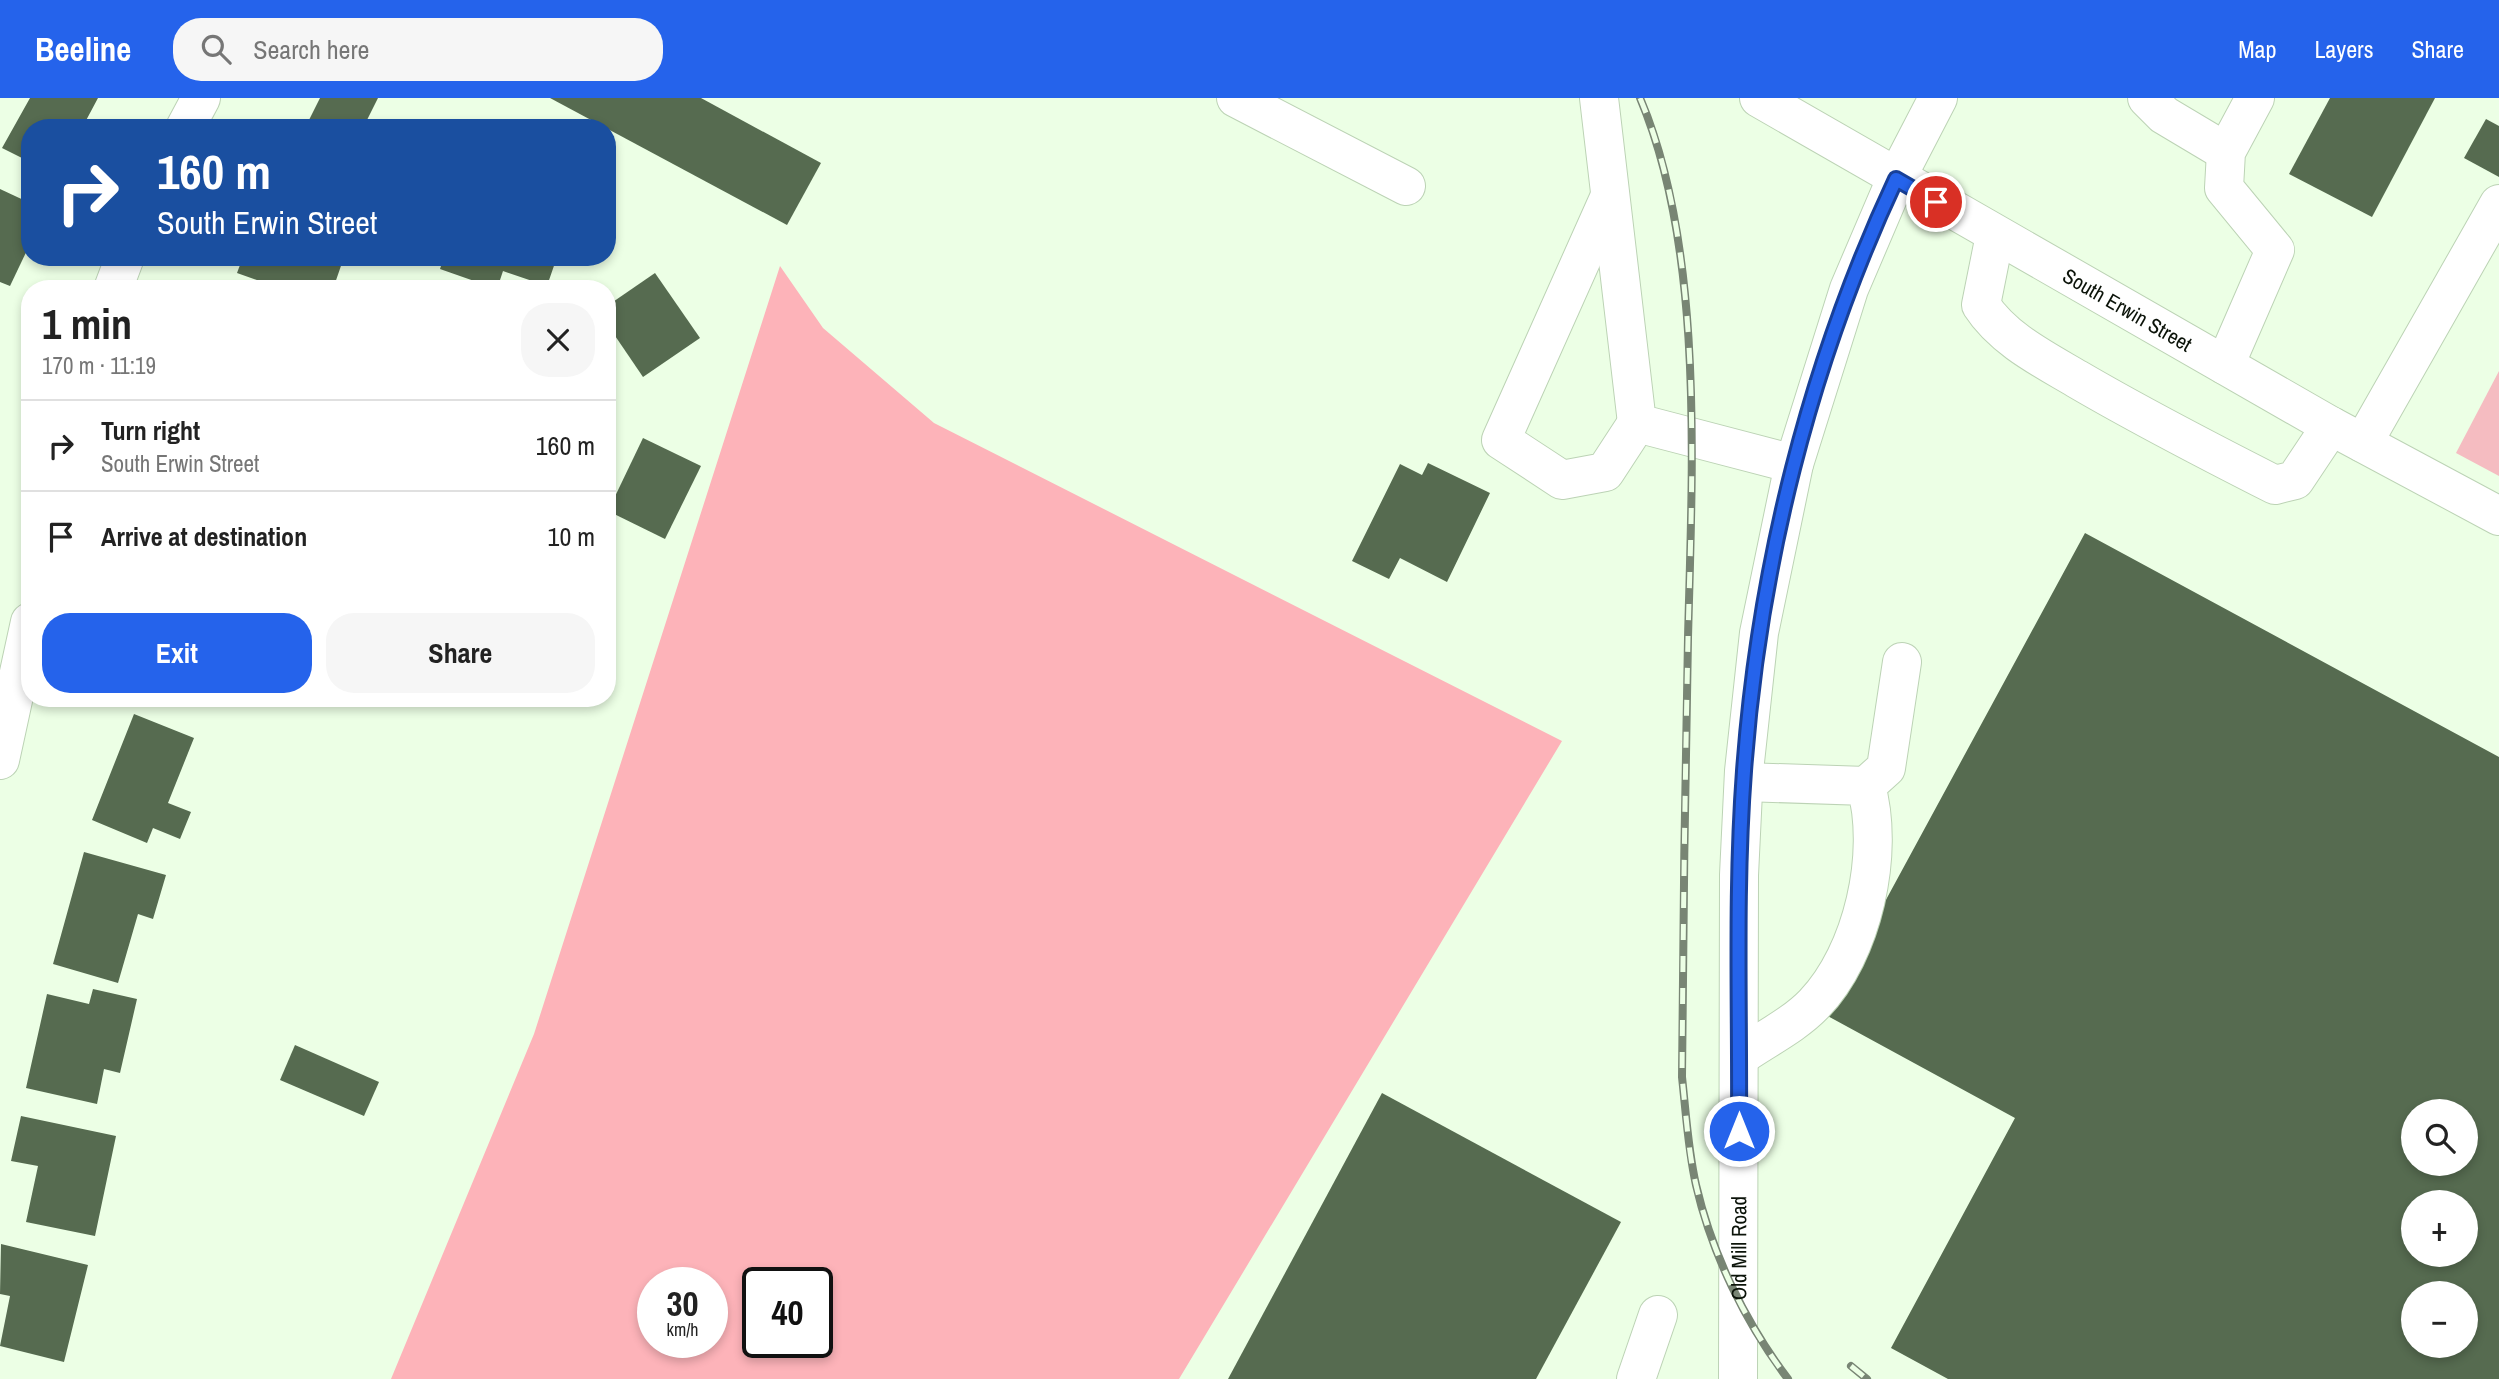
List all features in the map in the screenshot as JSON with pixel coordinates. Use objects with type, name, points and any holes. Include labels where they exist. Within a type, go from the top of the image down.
[{"type":"street","points":[[190,119],[201,98]]},
{"type":"street","points":[[1236,98],[1406,186]]},
{"type":"street","points":[[1599,98],[1637,423],[1605,472],[1562,480],[1501,440],[1610,195]]},
{"type":"street","name":"South Erwin Street","points":[[1759,98],[1896,179],[2347,435],[2499,516]]},
{"type":"street","name":"Old Mill Road","points":[[1738,1379],[1739,875],[1744,782],[1759,633],[1794,464],[1849,289],[1896,179],[1938,98]]},
{"type":"street","points":[[2147,98],[2164,115],[2226,152]]},
{"type":"street","points":[[2225,365],[2275,250],[2224,188],[2226,152],[2255,98]]},
{"type":"street","points":[[1995,235],[1981,305],[1993,324],[2035,354],[2119,404],[2275,485],[2295,480],[2347,435],[2499,204]]},
{"type":"street","points":[[1637,423],[1794,464]]},
{"type":"street","points":[[1744,782],[1866,786],[1886,768],[1902,662]]},
{"type":"street","points":[[0,760],[21,663]]},
{"type":"street","points":[[1739,1057],[1813,1004],[1850,949],[1865,909],[1872,844],[1872,807],[1866,786]]},
{"type":"street","points":[[1636,1379],[1658,1315]]},
{"type":"shaded area","points":[[780,266],[823,328],[934,423],[1562,741],[1179,1379],[391,1379],[534,1034]]},
{"type":"shaded area","points":[[2499,371],[2499,476],[2456,453]]},
{"type":"building","points":[[30,98],[98,98],[87,119],[21,119],[21,158],[2,148]]},
{"type":"building","points":[[320,98],[378,98],[368,119],[310,119]]},
{"type":"building","points":[[550,98],[701,98],[821,163],[787,225],[616,133],[616,119],[589,119]]},
{"type":"building","points":[[2330,98],[2435,98],[2372,217],[2289,174]]},
{"type":"building","points":[[2486,119],[2499,126],[2499,177],[2464,158]]},
{"type":"building","points":[[0,189],[21,199],[21,263],[10,286],[0,282]]},
{"type":"building","points":[[240,266],[341,266],[336,280],[257,280],[237,273]]},
{"type":"building","points":[[441,266],[554,266],[549,280],[529,280],[503,271],[500,280],[471,280],[440,269]]},
{"type":"building","points":[[655,273],[700,338],[643,377],[616,337],[616,300]]},
{"type":"building","points":[[643,438],[701,466],[665,539],[616,515],[616,494]]},
{"type":"building","points":[[1428,463],[1490,493],[1447,582],[1400,558],[1389,579],[1352,561],[1400,464],[1422,475]]},
{"type":"building","points":[[2085,533],[2499,757],[2499,1379],[1948,1379],[1891,1348],[2015,1118],[1824,1014]]},
{"type":"building","points":[[134,714],[194,738],[168,803],[191,812],[180,839],[153,828],[147,843],[92,820]]},
{"type":"building","points":[[84,852],[166,875],[153,919],[138,914],[118,983],[53,964]]},
{"type":"building","points":[[93,989],[137,999],[120,1073],[104,1069],[97,1104],[26,1088],[47,994],[89,1004]]},
{"type":"building","points":[[295,1045],[379,1082],[364,1116],[280,1080]]},
{"type":"building","points":[[1382,1093],[1621,1222],[1536,1379],[1228,1379]]},
{"type":"building","points":[[21,1116],[116,1136],[95,1236],[26,1222],[38,1166],[11,1161]]},
{"type":"building","points":[[1,1244],[88,1265],[64,1362],[0,1346],[10,1296],[0,1294]]},
{"type":"railway","points":[[1640,98],[1661,158],[1675,224],[1685,293],[1690,364],[1692,435],[1682,1077],[1691,1158],[1703,1211],[1721,1262],[1744,1311],[1788,1379]]},
{"type":"railway","points":[[1851,1366],[1867,1379]]},
{"type":"route","points":[[1739,1131],[1739,875],[1744,771],[1759,633],[1770,570],[1794,464],[1820,375],[1870,235],[1896,179],[1936,202]]}]
